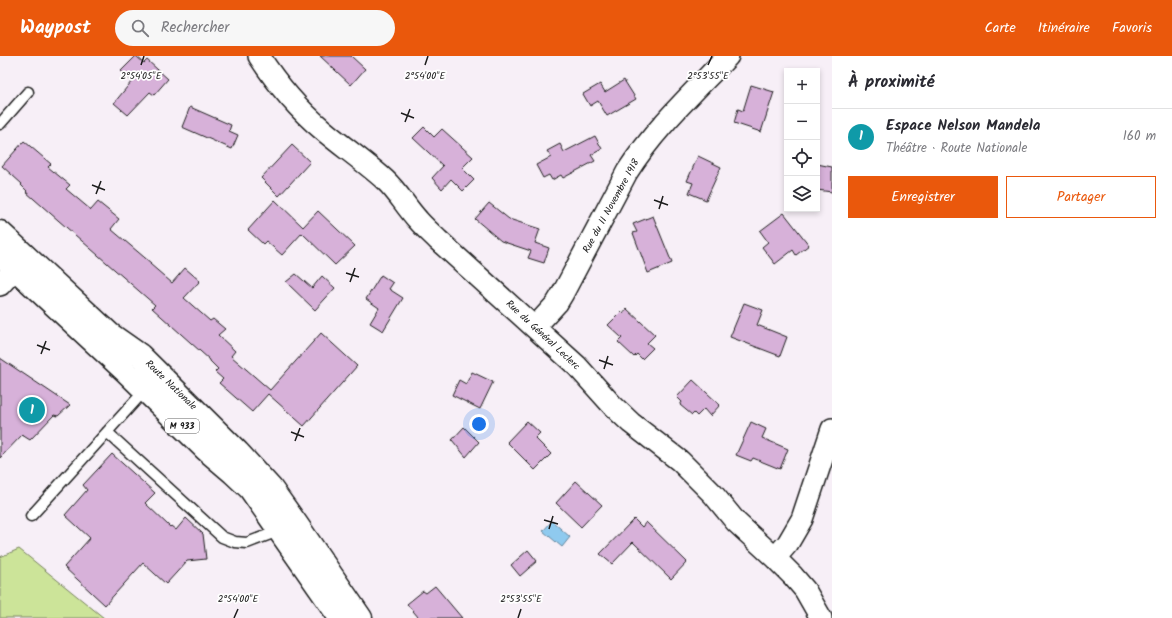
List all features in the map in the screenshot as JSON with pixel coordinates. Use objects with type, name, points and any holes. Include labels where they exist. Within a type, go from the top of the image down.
[{"type":"main road","name":"Route Nationale","points":[[0,232],[14,260],[206,450],[242,480],[258,499],[288,527],[361,618]]},
{"type":"main road","name":"Route Nationale","points":[[14,260],[110,334],[140,355],[254,469],[271,488],[288,527],[340,618]]},
{"type":"street","name":"Rue du Général Leclerc","points":[[259,56],[288,95],[305,113],[323,130],[351,150],[386,181],[418,220],[438,240],[577,366],[613,406],[627,419],[645,435],[680,461],[713,494],[736,522],[775,558],[805,590],[821,618]]},
{"type":"street","name":"Rue du 11 Novembre 1918","points":[[535,327],[563,293],[627,172],[637,157],[658,130],[728,56]]},
{"type":"street","points":[[0,285],[14,260]]},
{"type":"street","points":[[775,558],[788,543],[802,518],[832,429]]},
{"type":"lane","points":[[0,124],[28,92]]},
{"type":"lane","points":[[31,516],[160,374]]},
{"type":"lane","points":[[107,432],[222,536],[235,542],[247,543],[288,527]]},
{"type":"green space","points":[[19,549],[104,618],[0,618],[0,557]]},
{"type":"water","points":[[552,521],[570,537],[562,547],[543,531]]},
{"type":"building","points":[[136,56],[144,63],[147,60],[168,79],[154,95],[150,92],[128,115],[114,103],[132,81],[121,71]]},
{"type":"building","points":[[320,56],[351,56],[365,69],[351,85]]},
{"type":"building","points":[[624,80],[636,99],[607,116],[598,101],[590,106],[583,94],[600,84],[605,92]]},
{"type":"building","points":[[751,85],[774,92],[761,132],[734,123],[738,109],[743,111]]},
{"type":"building","points":[[190,107],[231,125],[229,131],[238,135],[232,149],[182,127]]},
{"type":"building","points":[[424,127],[434,137],[442,129],[473,157],[462,168],[474,180],[463,191],[451,179],[442,189],[432,178],[443,166],[413,138]]},
{"type":"building","points":[[595,136],[602,149],[591,155],[595,161],[563,178],[561,175],[552,180],[549,175],[543,178],[536,165],[551,157],[547,151],[560,144],[564,152]]},
{"type":"building","points":[[24,141],[51,164],[48,167],[70,185],[66,189],[91,210],[98,202],[119,219],[111,229],[172,283],[185,268],[200,281],[184,298],[210,321],[213,319],[225,329],[218,335],[235,351],[231,356],[270,390],[321,333],[357,366],[304,426],[268,394],[252,412],[219,383],[223,379],[215,372],[218,369],[152,308],[155,305],[26,192],[27,191],[21,185],[22,184],[2,166]]},
{"type":"building","points":[[292,145],[310,162],[279,196],[261,178]]},
{"type":"building","points":[[698,156],[721,167],[706,200],[689,193],[693,183],[687,181]]},
{"type":"building","points":[[820,165],[832,167],[832,192],[820,190]]},
{"type":"building","points":[[275,200],[303,227],[318,211],[355,246],[335,265],[302,233],[282,255],[266,241],[263,244],[248,230]]},
{"type":"building","points":[[489,203],[509,219],[540,229],[535,243],[549,248],[544,263],[528,258],[531,251],[501,241],[475,219]]},
{"type":"building","points":[[784,213],[809,245],[796,255],[793,250],[775,264],[762,247],[768,242],[760,231]]},
{"type":"building","points":[[653,216],[672,263],[648,273],[633,233],[637,232],[633,224]]},
{"type":"building","points":[[296,274],[312,288],[322,276],[335,288],[315,310],[286,282]]},
{"type":"building","points":[[381,275],[393,283],[389,289],[403,298],[383,331],[370,323],[379,308],[366,299]]},
{"type":"building","points":[[744,303],[763,310],[757,325],[787,337],[780,356],[730,337]]},
{"type":"building","points":[[627,309],[655,335],[647,343],[653,348],[642,359],[637,354],[634,357],[618,342],[622,338],[608,325],[621,312],[623,314]]},
{"type":"building","points":[[0,358],[70,405],[58,416],[54,415],[30,440],[22,435],[0,458]]},
{"type":"building","points":[[472,372],[493,382],[480,409],[452,395],[459,380],[466,384]]},
{"type":"building","points":[[693,380],[720,405],[710,416],[704,409],[697,416],[694,413],[692,415],[680,405],[682,402],[677,397]]},
{"type":"building","points":[[527,421],[540,433],[535,438],[551,454],[535,470],[507,442]]},
{"type":"building","points":[[751,422],[766,429],[762,438],[788,449],[780,469],[753,458],[751,461],[736,455]]},
{"type":"building","points":[[464,427],[479,442],[466,457],[452,440]]},
{"type":"building","points":[[112,454],[155,493],[145,503],[170,527],[171,526],[176,530],[186,518],[203,534],[206,559],[187,561],[166,584],[143,563],[105,605],[64,567],[90,538],[65,515],[87,490],[83,485]]},
{"type":"building","points":[[576,481],[602,505],[581,527],[556,503]]},
{"type":"building","points":[[634,519],[642,527],[646,522],[687,562],[671,579],[633,542],[612,564],[600,554]]},
{"type":"building","points":[[528,550],[537,561],[520,576],[511,565]]},
{"type":"building","points":[[435,586],[462,618],[419,618],[407,604],[423,591],[426,593]]},
{"type":"place","name":"Espace Nelson Mandela","points":[[32,410]]}]
